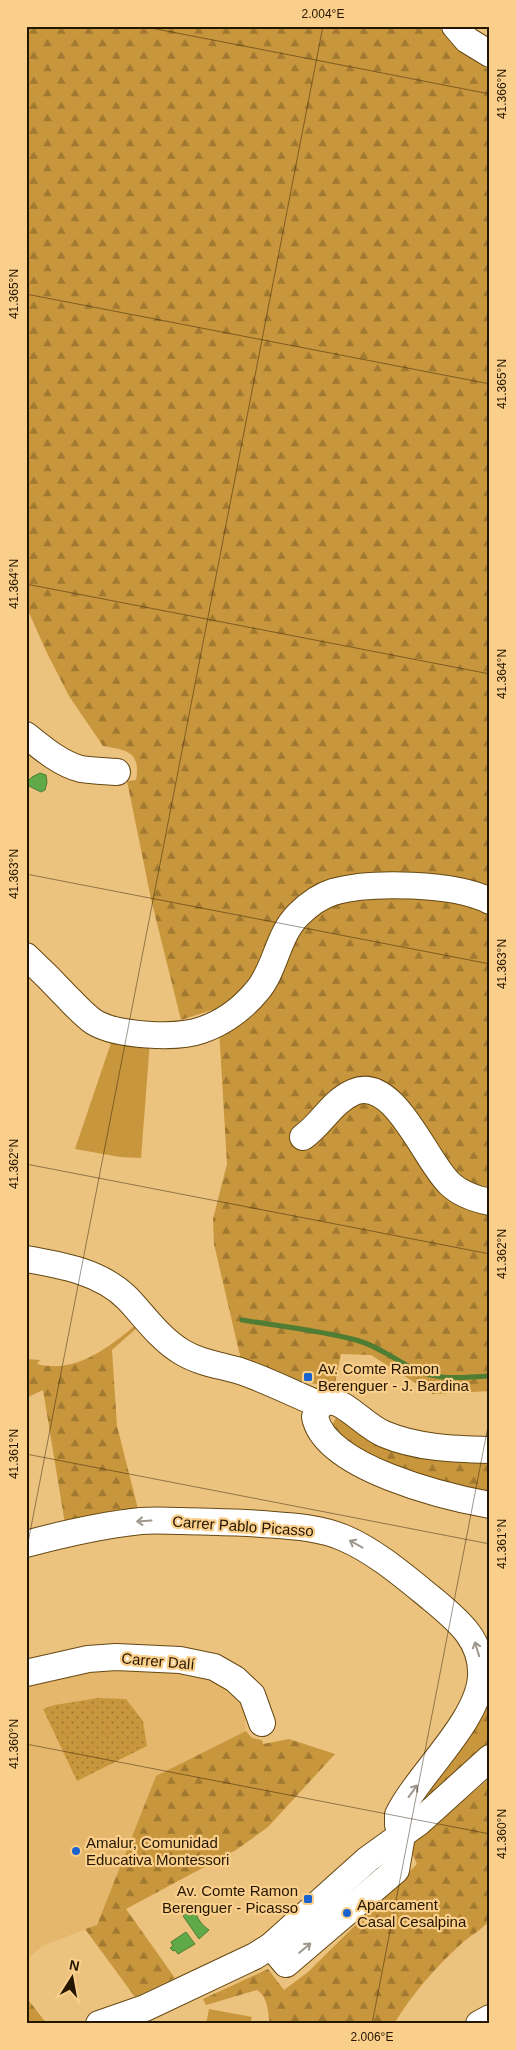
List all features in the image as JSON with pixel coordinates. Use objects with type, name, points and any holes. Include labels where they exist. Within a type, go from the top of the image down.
[{"type":"street","points":[[455,26],[467,40],[490,54]]},
{"type":"street","points":[[26,735],[38,746],[67,764],[81,768],[117,772]]},
{"type":"street","points":[[26,956],[94,1022],[118,1031],[133,1034],[201,1031],[222,1022],[256,992],[272,967],[289,927],[308,906],[330,893],[352,888],[434,888],[474,895],[490,901]]},
{"type":"street","points":[[303,1137],[314,1130],[337,1102],[345,1096],[360,1090],[380,1093],[392,1102],[434,1166],[449,1183],[467,1195],[490,1202]]},
{"type":"street","points":[[26,1259],[74,1269],[113,1287],[126,1297],[170,1343],[182,1352],[212,1365],[241,1372],[321,1405]]},
{"type":"street","points":[[490,1450],[436,1447],[399,1439],[367,1426],[339,1403],[326,1402],[321,1405],[315,1418],[316,1424],[331,1445],[365,1466],[400,1481],[461,1499],[490,1505]]},
{"type":"street","name":"Carrer Pablo Picasso","points":[[26,1544],[142,1521],[292,1526],[329,1533],[353,1542],[377,1557],[458,1620],[475,1642],[481,1661],[481,1679],[478,1690],[464,1720],[402,1806],[398,1815],[398,1825],[402,1835],[396,1870],[286,1964],[271,1946]]},
{"type":"street","name":"Carrer Dalí","points":[[26,1673],[88,1659],[116,1657],[180,1660],[214,1667],[235,1679],[252,1695],[262,1723]]},
{"type":"street","points":[[99,2024],[145,2008],[255,1956],[271,1946],[368,1859],[418,1823],[490,1758]]},
{"type":"street","points":[[479,2024],[490,2018]]},
{"type":"shaded area","points":[[40,773],[46,775],[47,782],[45,790],[41,792],[29,786],[27,782]]},
{"type":"shaded area","name":"Amalur, Comunidad Educativa Montessori","points":[[107,1669],[191,1672],[223,1684],[244,1704],[247,1716],[245,1721],[246,1731],[156,1776],[97,1925],[42,1946],[26,1961],[26,1685]]},
{"type":"shaded area","points":[[191,1908],[195,1909],[200,1921],[209,1930],[199,1939],[183,1916]]},
{"type":"shaded area","points":[[186,1932],[195,1944],[178,1954],[170,1948],[173,1946],[171,1942]]},
{"type":"green space","points":[[26,26],[441,26],[464,53],[490,71],[490,1391],[433,1394],[371,1355],[341,1354],[334,1388],[302,1381],[241,1360],[214,1244],[213,1219],[227,1164],[219,1029],[212,1010],[181,1020],[151,899],[127,781],[136,780],[137,770],[134,758],[125,751],[103,746],[69,696],[26,606]]},
{"type":"green space","points":[[113,1037],[150,1041],[141,1158],[120,1157],[75,1149]]},
{"type":"green space","points":[[137,1324],[139,1326],[112,1350],[117,1426],[138,1509],[65,1524],[43,1390],[26,1398],[26,1359],[40,1360],[37,1364],[51,1366],[78,1362],[103,1350]]},
{"type":"green space","points":[[336,1418],[376,1443],[410,1455],[490,1461],[490,1496],[405,1470],[365,1451],[347,1439],[332,1425]]},
{"type":"green space","points":[[490,1695],[490,1745],[436,1796],[428,1795],[427,1791]]},
{"type":"green space","points":[[98,1698],[126,1699],[143,1721],[147,1746],[77,1781],[43,1709],[55,1705]]},
{"type":"green space","points":[[246,1731],[252,1738],[262,1740],[263,1744],[289,1739],[335,1754],[268,1827],[236,1850],[126,1909],[175,1978],[135,1997],[85,1929],[97,1925],[156,1776]]},
{"type":"green space","points":[[490,1778],[490,1920],[450,1954],[432,1973],[408,2002],[394,2024],[270,2024],[265,2001],[257,1990],[206,2005],[203,1999],[268,1969],[284,1990],[308,1972],[417,1864],[409,1847]]},
{"type":"green space","points":[[26,1997],[47,2024],[26,2024]]},
{"type":"green space","points":[[209,2009],[252,2017],[250,2024],[206,2024]]},
{"type":"waterway","points":[[242,1320],[356,1340],[427,1374],[454,1378],[490,1376]]},
{"type":"place","name":"Av. Comte Ramon Berenguer - J. Bardina","points":[[308,1377]]},
{"type":"place","name":"Amalur, Comunidad Educativa Montessori","points":[[76,1851]]},
{"type":"place","name":"Av. Comte Ramon Berenguer - Picasso","points":[[308,1899]]},
{"type":"place","name":"Aparcament Casal Cesalpina","points":[[347,1913]]}]
